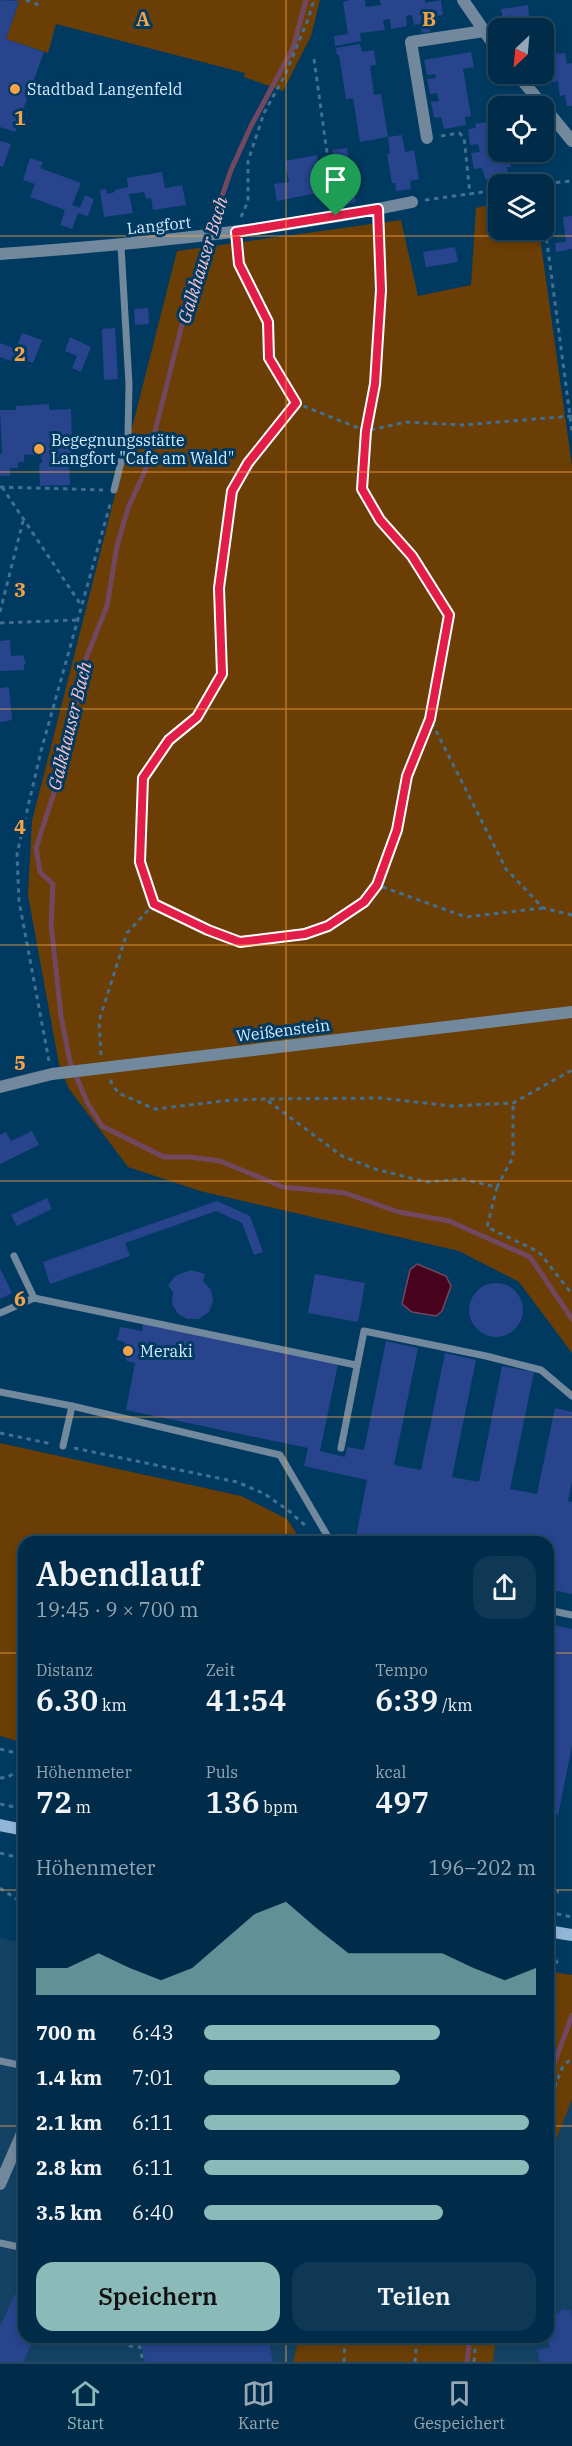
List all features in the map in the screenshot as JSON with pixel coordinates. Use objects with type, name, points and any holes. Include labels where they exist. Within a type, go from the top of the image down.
[{"type":"main road","points":[[0,1825],[18,1829]]},
{"type":"main road","points":[[554,1932],[572,1935]]},
{"type":"street","points":[[463,0],[488,37]]},
{"type":"street","points":[[427,138],[411,42],[484,31]]},
{"type":"street","points":[[524,84],[572,141]]},
{"type":"street","name":"Langfort","points":[[0,254],[121,246],[193,238],[411,202]]},
{"type":"street","name":"Weißenstein","points":[[0,1087],[52,1074],[572,1012]]},
{"type":"street","points":[[0,2184],[18,2143]]},
{"type":"lane","points":[[114,490],[129,435],[129,384],[121,246]]},
{"type":"lane","points":[[14,1256],[34,1298]]},
{"type":"lane","points":[[0,1313],[34,1298],[356,1365]]},
{"type":"lane","points":[[341,1448],[364,1331],[486,1356],[541,1370],[572,1396]]},
{"type":"lane","points":[[0,1392],[72,1406],[280,1455],[327,1536]]},
{"type":"lane","points":[[63,1446],[72,1406]]},
{"type":"lane","points":[[554,1611],[572,1615]]},
{"type":"lane","points":[[0,2061],[18,2065]]},
{"type":"lane","points":[[0,2243],[18,2247]]},
{"type":"path","points":[[26,0],[39,4]]},
{"type":"path","points":[[314,0],[285,75],[264,113],[248,160],[248,201],[236,232],[239,264],[268,322],[269,358],[296,403],[366,431],[406,422],[463,425],[571,416]]},
{"type":"path","points":[[314,59],[336,216]]},
{"type":"path","points":[[427,138],[459,133],[464,137],[470,194]]},
{"type":"path","points":[[554,183],[572,181]]},
{"type":"path","points":[[411,202],[488,191]]},
{"type":"path","points":[[296,403],[248,463],[232,491],[219,588],[222,674],[197,717],[169,740],[143,778],[140,862],[154,904],[208,930],[240,942],[305,934],[328,926],[364,902],[377,885],[397,830],[407,776],[430,719],[449,615],[412,556],[380,520],[362,489],[366,431],[375,384],[381,290],[378,209]]},
{"type":"path","points":[[547,240],[572,431]]},
{"type":"path","points":[[1,487],[114,490],[41,751],[17,855],[19,901],[52,1074]]},
{"type":"path","points":[[1,487],[81,605]]},
{"type":"path","points":[[0,612],[24,521]]},
{"type":"path","points":[[0,623],[77,620]]},
{"type":"path","points":[[430,719],[506,869],[543,908]]},
{"type":"path","points":[[377,885],[466,917],[543,908],[572,915]]},
{"type":"path","points":[[154,904],[128,933],[99,1021],[102,1069],[118,1093],[155,1109],[232,1100],[267,1099],[379,1098],[452,1106],[513,1103],[572,1070]]},
{"type":"path","points":[[267,1099],[342,1156],[375,1169],[426,1182],[462,1179],[497,1187]]},
{"type":"path","points":[[513,1103],[513,1157],[497,1187],[487,1227],[539,1252],[572,1294]]},
{"type":"path","points":[[0,1433],[237,1482],[263,1493],[288,1510],[307,1526],[311,1534]]},
{"type":"path","points":[[0,1749],[18,1754]]},
{"type":"path","points":[[0,1778],[8,1777],[18,1771]]},
{"type":"path","points":[[0,1804],[18,1808]]},
{"type":"path","points":[[0,1853],[18,1858]]},
{"type":"path","points":[[0,1888],[18,1900]]},
{"type":"path","points":[[554,1891],[559,1892]]},
{"type":"path","points":[[554,1913],[572,1917]]},
{"type":"path","points":[[554,2089],[563,2066],[572,2058]]},
{"type":"path","points":[[124,2343],[140,2347],[143,2362]]},
{"type":"path","points":[[344,2362],[345,2343]]},
{"type":"path","points":[[414,2362],[416,2343]]},
{"type":"path","points":[[474,2362],[476,2343]]},
{"type":"shaded area","points":[[15,0],[320,0],[311,36],[283,91],[244,77],[245,73],[56,24],[48,53],[6,39],[19,2]]},
{"type":"shaded area","points":[[488,205],[488,240],[540,240],[572,466],[572,1353],[519,1282],[459,1251],[200,1191],[128,1167],[69,1089],[59,1064],[28,895],[32,821],[177,251],[401,220],[418,296],[471,285],[476,208]]},
{"type":"shaded area","points":[[417,1264],[446,1276],[451,1286],[442,1311],[436,1316],[412,1312],[402,1304],[410,1270]]},
{"type":"shaded area","points":[[0,1443],[241,1496],[287,1519],[298,1536],[18,1536],[18,1741],[0,1736]]},
{"type":"shaded area","points":[[0,1938],[18,1942],[18,2343],[554,2343],[554,2008],[572,2008],[572,2362],[0,2362]]},
{"type":"shaded area","points":[[554,1972],[572,1975],[572,2099],[554,2145]]},
{"type":"shaded area","points":[[298,2343],[495,2343],[493,2362],[293,2362]]},
{"type":"building","name":"Stadtbad Langenfeld","points":[[0,0],[19,1],[6,39],[44,52],[15,132],[0,127]]},
{"type":"building","points":[[365,0],[366,7],[381,5],[380,0],[425,0],[425,3],[441,0],[443,15],[428,18],[430,32],[422,33],[420,24],[414,25],[412,15],[406,16],[407,26],[391,29],[390,19],[383,20],[385,30],[360,33],[361,41],[335,46],[334,36],[348,34],[343,2]]},
{"type":"building","points":[[528,5],[529,16],[534,18],[503,18],[501,9]]},
{"type":"building","points":[[360,44],[362,52],[374,50],[376,65],[370,66],[374,95],[381,94],[388,137],[360,142],[353,98],[346,99],[336,48]]},
{"type":"building","points":[[554,46],[555,54],[565,53],[567,64],[572,63],[572,106],[567,106],[565,95],[560,96],[558,81],[554,82]]},
{"type":"building","points":[[471,52],[474,67],[463,69],[471,116],[465,117],[466,125],[444,129],[441,117],[434,118],[431,102],[439,101],[437,93],[430,94],[427,79],[436,78],[435,74],[427,75],[424,60]]},
{"type":"building","points":[[488,122],[488,162],[510,162],[511,167],[507,167],[508,174],[488,174],[486,180],[482,168],[474,169],[471,153],[480,152],[478,144],[470,145],[468,129],[476,128],[475,124]]},
{"type":"building","points":[[402,135],[405,152],[414,150],[419,179],[410,181],[411,189],[396,191],[395,183],[392,183],[387,154],[390,154],[388,137]]},
{"type":"building","points":[[0,141],[11,144],[3,167],[0,166]]},
{"type":"building","points":[[347,148],[356,202],[340,205],[332,150]]},
{"type":"building","points":[[317,155],[320,177],[328,176],[331,194],[322,195],[322,192],[277,201],[274,184],[289,182],[285,161]]},
{"type":"building","points":[[30,158],[43,162],[40,168],[81,183],[72,205],[80,208],[85,195],[94,199],[88,216],[78,213],[72,229],[60,225],[65,210],[30,197],[35,184],[23,180]]},
{"type":"building","points":[[162,172],[165,188],[182,185],[186,205],[153,210],[151,198],[146,199],[144,192],[129,194],[133,213],[104,217],[100,190],[106,189],[107,194],[115,192],[115,190],[128,187],[127,178]]},
{"type":"building","points":[[572,216],[572,249],[556,252],[555,243],[566,242],[563,217]]},
{"type":"building","points":[[455,247],[458,262],[426,267],[423,252]]},
{"type":"building","points":[[148,308],[149,324],[135,325],[134,309]]},
{"type":"building","points":[[115,328],[118,379],[104,380],[102,329]]},
{"type":"building","points":[[22,333],[42,340],[33,363],[13,356],[11,361],[0,357],[0,343],[16,349]]},
{"type":"building","points":[[70,337],[91,347],[81,372],[72,368],[77,356],[65,351]]},
{"type":"building","name":"Begegnungsstätte Langfort \"Cafe am Wald\"","points":[[49,404],[49,410],[71,409],[72,445],[75,444],[76,457],[73,457],[73,466],[69,466],[70,485],[40,486],[41,454],[24,455],[24,462],[18,462],[18,468],[10,468],[10,476],[0,476],[0,454],[2,454],[0,410],[16,410],[16,406]]},
{"type":"building","points":[[10,640],[11,656],[23,655],[26,664],[24,664],[24,670],[0,671],[0,641]]},
{"type":"building","points":[[9,687],[12,720],[0,722],[0,688]]},
{"type":"building","points":[[32,1131],[39,1145],[0,1164],[0,1135],[6,1132],[11,1141]]},
{"type":"building","points":[[47,1198],[52,1209],[17,1226],[11,1215]]},
{"type":"building","points":[[217,1201],[250,1216],[263,1252],[254,1255],[242,1223],[216,1211],[125,1243],[130,1256],[50,1284],[43,1262]]},
{"type":"building","points":[[0,1268],[12,1293],[0,1299]]},
{"type":"building","points":[[191,1270],[205,1274],[203,1281],[211,1290],[213,1301],[209,1312],[199,1319],[187,1319],[178,1314],[172,1304],[173,1292],[168,1286],[175,1276]]},
{"type":"building","points":[[315,1274],[365,1283],[358,1322],[308,1313]]},
{"type":"building","points":[[496,1283],[506,1285],[515,1291],[521,1300],[523,1310],[521,1320],[515,1329],[506,1335],[496,1337],[486,1335],[477,1329],[471,1320],[469,1310],[471,1300],[477,1291],[486,1285]]},
{"type":"building","points":[[143,1323],[338,1364],[320,1451],[345,1457],[347,1447],[364,1450],[386,1341],[418,1348],[394,1465],[421,1470],[445,1353],[476,1360],[452,1477],[479,1482],[502,1366],[534,1372],[510,1489],[537,1494],[555,1408],[572,1412],[572,1482],[568,1501],[572,1502],[572,1594],[554,1590],[554,1536],[356,1536],[367,1480],[304,1466],[308,1448],[126,1410],[135,1363],[127,1361],[124,1356],[126,1345],[117,1340],[120,1327],[142,1331]]},
{"type":"building","points":[[554,1625],[572,1629],[572,1746],[558,1815],[554,1814]]},
{"type":"building","points":[[18,2288],[18,2343],[32,2343],[23,2362],[0,2362],[0,2326]]},
{"type":"building","points":[[563,2309],[571,2311],[572,2362],[540,2362],[537,2350],[550,2347],[549,2343],[554,2343],[554,2313],[557,2314]]},
{"type":"building","points":[[141,2343],[269,2343],[273,2362],[145,2362]]},
{"type":"waterway","name":"Galkhauser Bach","points":[[306,0],[293,48],[251,126],[231,170],[193,281],[145,471],[128,508],[117,546],[107,606],[81,671],[68,750],[36,848],[40,872],[53,884],[51,924],[61,1016],[70,1062],[87,1102],[102,1126],[164,1157],[190,1157],[220,1161],[283,1187],[345,1193],[399,1212],[449,1221],[530,1257],[572,1319]]},
{"type":"waterway","name":"Galkhauser Bach","points":[[554,2064],[572,2015]]},
{"type":"waterway","name":"Galkhauser Bach","points":[[467,2362],[469,2343]]},
{"type":"place","name":"Stadtbad Langenfeld","points":[[15,89]]},
{"type":"place","name":"Begegnungsstätte Langfort \"Cafe am Wald\"","points":[[39,449]]},
{"type":"place","name":"Meraki","points":[[128,1351]]},
{"type":"route","points":[[378,209],[381,290],[375,384],[366,431],[362,489],[380,520],[412,556],[449,615],[430,719],[407,776],[397,830],[377,885],[364,902],[328,926],[305,934],[240,942],[208,930],[154,904],[140,862],[143,778],[169,740],[197,717],[222,674],[219,588],[232,491],[248,463],[296,403],[269,358],[268,322],[239,264],[236,232],[336,216],[378,209]]}]
